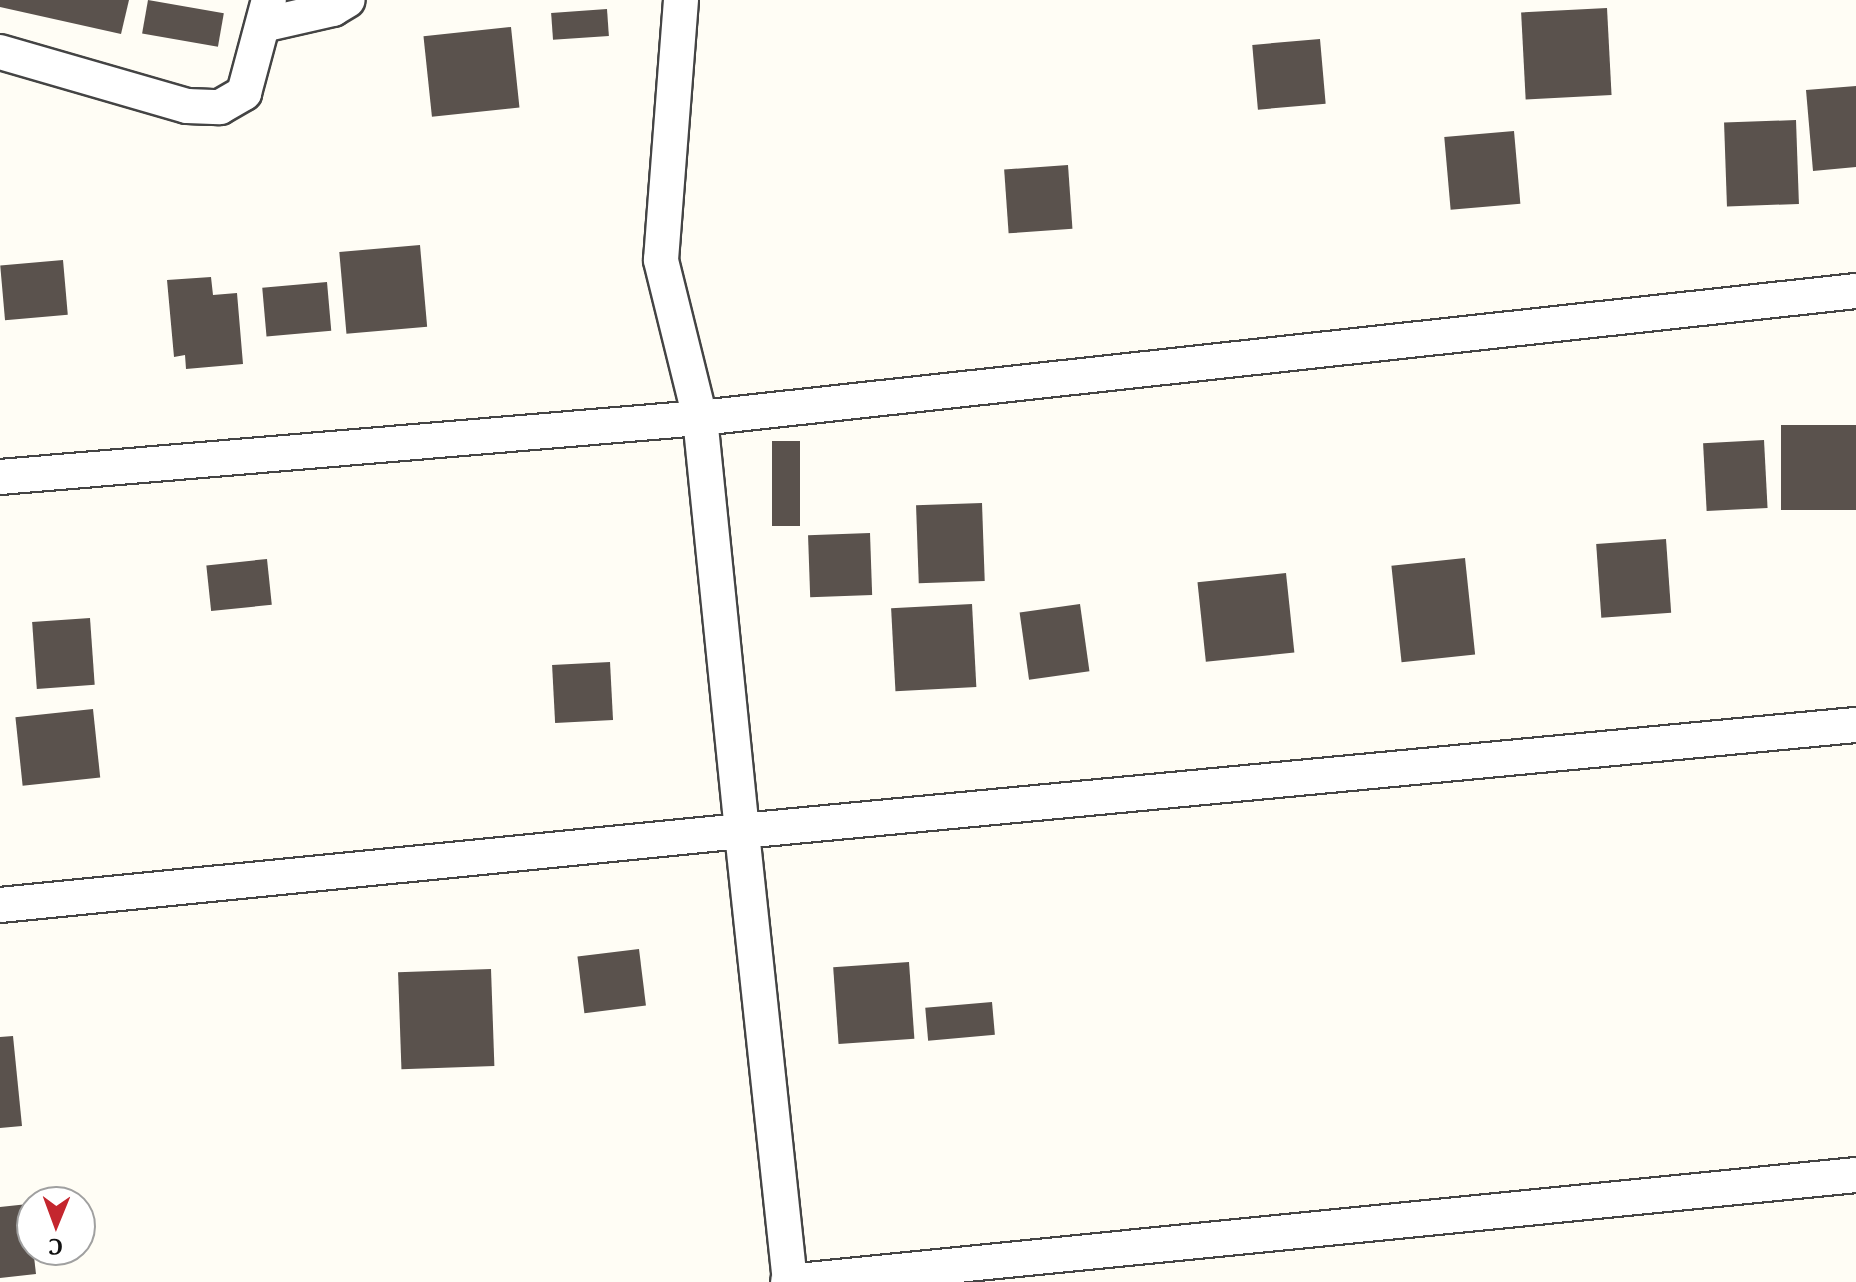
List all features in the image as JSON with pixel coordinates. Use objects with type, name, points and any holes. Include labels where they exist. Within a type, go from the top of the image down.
[{"type":"street","points":[[0,52],[187,106],[220,107],[244,93],[266,13],[333,9],[348,0]]},
{"type":"street","points":[[681,0],[661,260],[700,418],[789,1282],[1856,1175]]},
{"type":"street","points":[[0,477],[700,418],[1856,291]]},
{"type":"street","points":[[0,905],[1856,725]]},
{"type":"building","points":[[0,0],[129,0],[121,34],[0,7]]},
{"type":"building","points":[[148,0],[224,13],[218,47],[142,33]]},
{"type":"building","points":[[1607,8],[1612,95],[1526,99],[1521,13]]},
{"type":"building","points":[[607,9],[609,36],[553,40],[551,13]]},
{"type":"building","points":[[511,27],[519,108],[432,117],[423,36]]},
{"type":"building","points":[[1320,39],[1326,104],[1258,110],[1252,45]]},
{"type":"building","points":[[1856,86],[1856,167],[1813,171],[1806,90]]},
{"type":"building","points":[[1796,120],[1799,204],[1727,206],[1724,123]]},
{"type":"building","points":[[1514,131],[1520,204],[1451,210],[1444,137]]},
{"type":"building","points":[[1068,165],[1072,229],[1009,233],[1004,169]]},
{"type":"building","points":[[420,245],[427,327],[346,334],[339,252]]},
{"type":"building","points":[[63,260],[68,315],[5,320],[0,265]]},
{"type":"building","points":[[211,277],[213,295],[237,293],[243,364],[186,369],[185,355],[174,357],[167,280]]},
{"type":"building","points":[[327,282],[331,331],[267,336],[262,288]]},
{"type":"building","points":[[1781,425],[1856,425],[1856,510],[1781,510]]},
{"type":"building","points":[[1764,440],[1768,508],[1707,511],[1703,443]]},
{"type":"building","points":[[772,441],[800,441],[800,526],[772,526]]},
{"type":"building","points":[[982,503],[985,581],[919,583],[916,505]]},
{"type":"building","points":[[870,533],[872,595],[810,597],[808,535]]},
{"type":"building","points":[[1666,539],[1671,613],[1601,618],[1596,544]]},
{"type":"building","points":[[1465,558],[1475,654],[1402,662],[1391,566]]},
{"type":"building","points":[[267,559],[272,605],[211,611],[206,565]]},
{"type":"building","points":[[1286,573],[1294,653],[1206,662],[1197,582]]},
{"type":"building","points":[[972,604],[976,687],[895,691],[891,608]]},
{"type":"building","points":[[1080,604],[1089,671],[1029,680],[1020,612]]},
{"type":"building","points":[[90,618],[95,685],[37,689],[32,622]]},
{"type":"building","points":[[610,662],[613,720],[555,723],[552,665]]},
{"type":"building","points":[[93,709],[100,778],[23,786],[15,717]]},
{"type":"building","points":[[639,949],[646,1006],[584,1013],[577,957]]},
{"type":"building","points":[[909,962],[914,1039],[839,1044],[833,967]]},
{"type":"building","points":[[491,969],[494,1066],[401,1069],[398,972]]},
{"type":"building","points":[[992,1002],[995,1035],[928,1041],[925,1008]]},
{"type":"building","points":[[13,1036],[22,1126],[0,1128],[0,1037]]},
{"type":"building","points":[[16,1205],[16,1266],[35,1266],[36,1274],[0,1278],[0,1207]]}]
